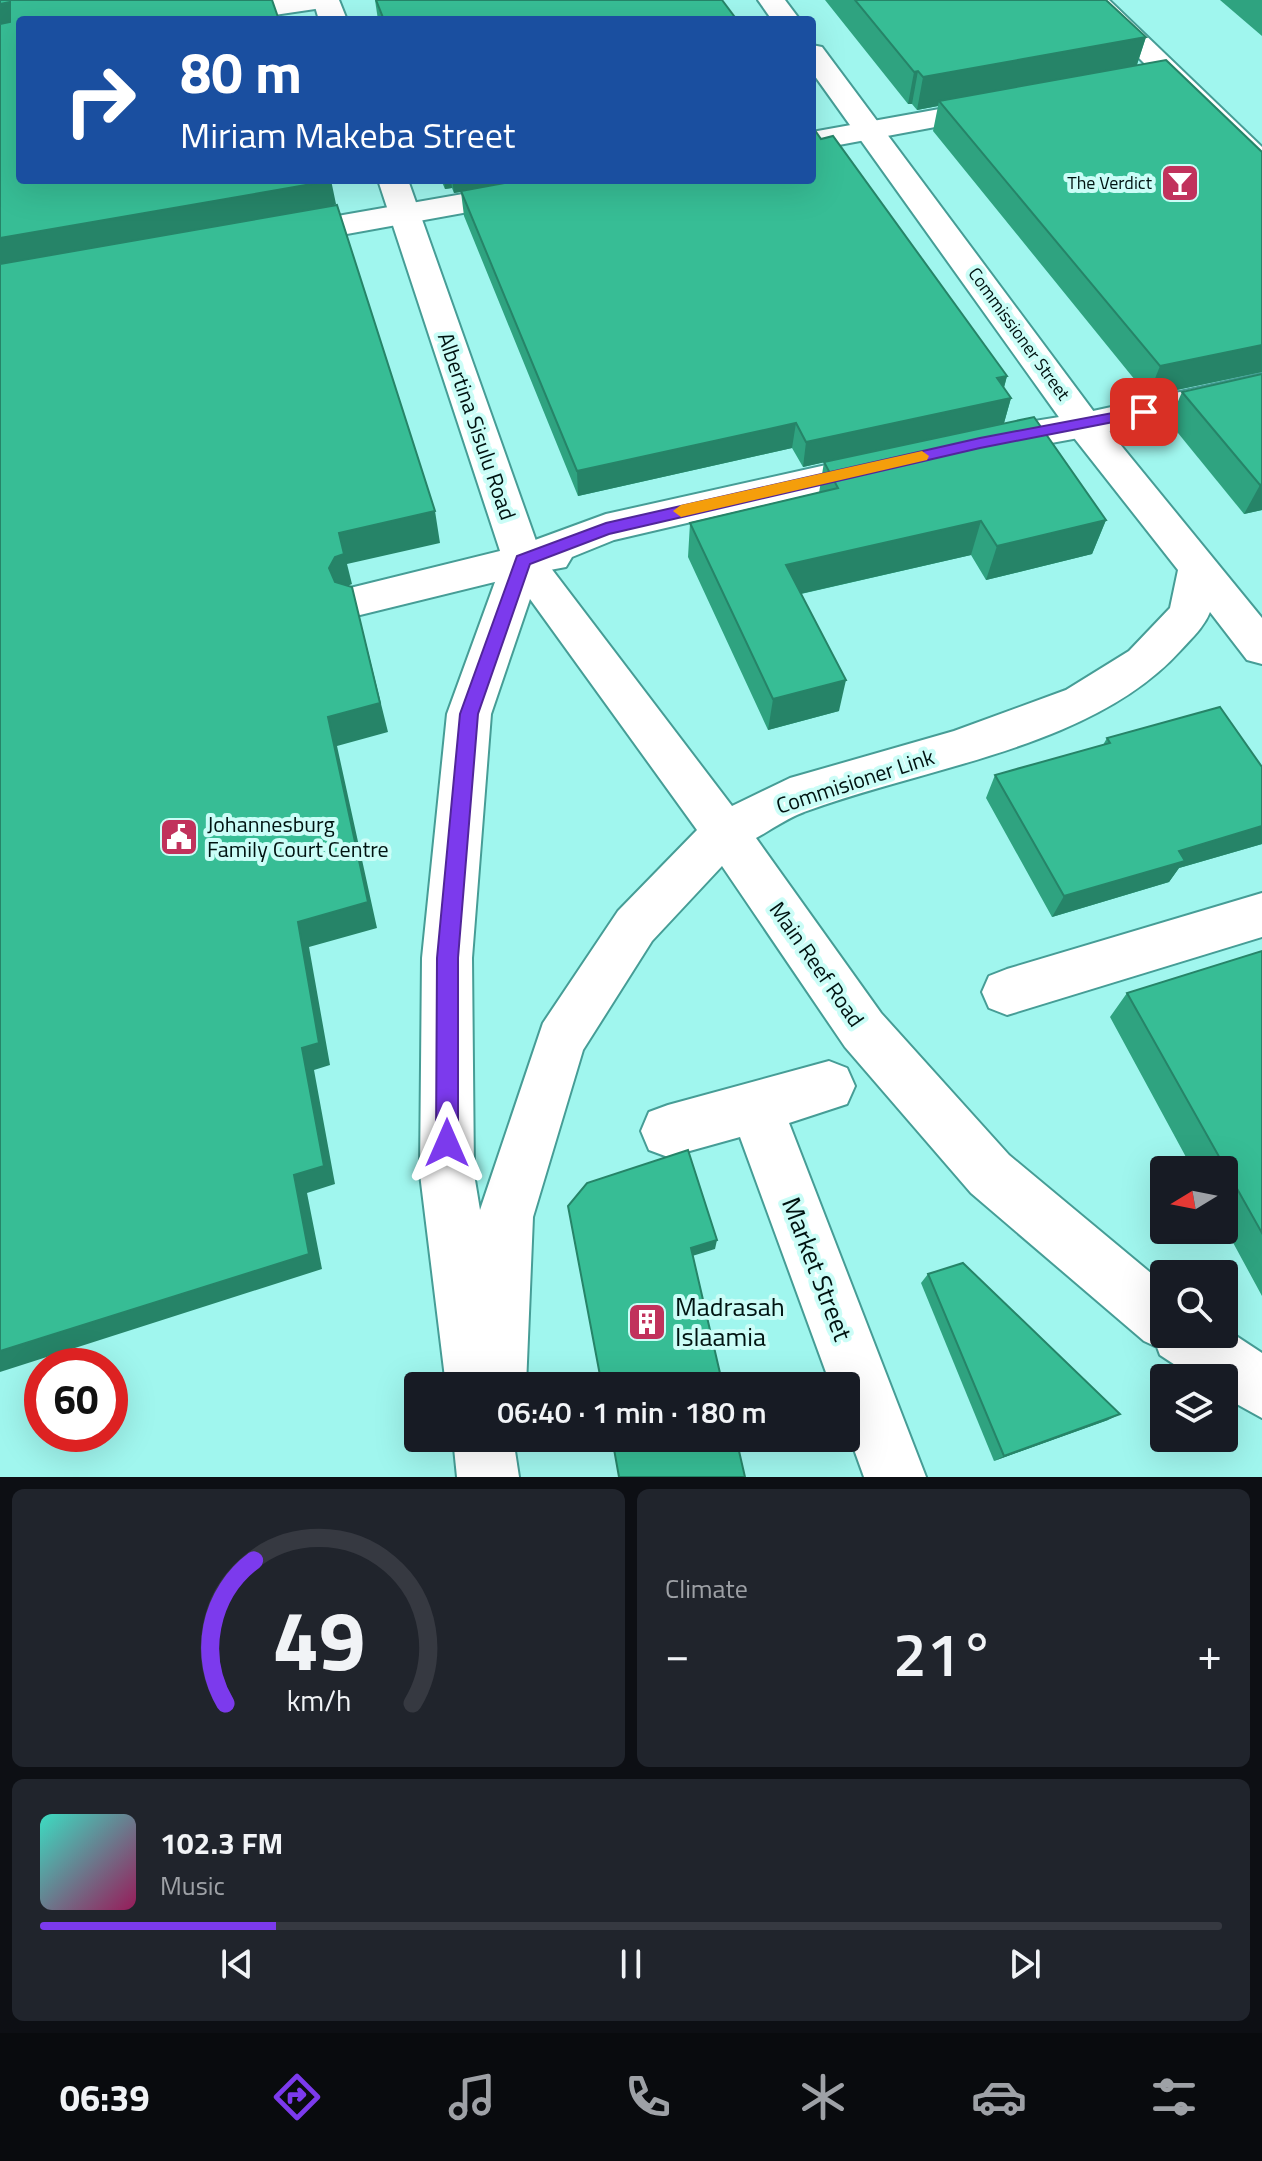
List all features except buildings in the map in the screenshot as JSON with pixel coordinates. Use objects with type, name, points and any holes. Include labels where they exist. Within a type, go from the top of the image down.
[{"type":"main road","points":[[175,13],[210,0]]},
{"type":"main road","points":[[175,13],[324,0]]},
{"type":"main road","points":[[1094,0],[1262,164]]},
{"type":"main road","name":"Commissioner Street","points":[[816,58],[1084,425],[1262,648]]},
{"type":"main road","points":[[1139,81],[1170,75]]},
{"type":"main road","points":[[816,140],[1029,101]]},
{"type":"main road","name":"Albertina Sisulu Road","points":[[394,184],[523,560]]},
{"type":"main road","points":[[249,242],[574,184]]},
{"type":"main road","points":[[360,600],[523,560],[620,549],[935,464],[1027,453],[1084,425],[1262,386]]},
{"type":"main road","points":[[474,1372],[447,1174],[447,958],[469,714],[523,560]]},
{"type":"main road","name":"Main Reef Road","points":[[523,560],[725,832],[863,1030],[990,1174],[1150,1309]]},
{"type":"main road","name":"Commisioner Link","points":[[497,1372],[505,1217],[561,1040],[635,926],[725,832],[790,797],[960,748],[1081,702],[1144,663],[1189,614],[1198,569]]},
{"type":"main road","points":[[1007,992],[1262,915]]},
{"type":"main road","points":[[668,1131],[829,1086]]},
{"type":"main road","name":"Market Street","points":[[756,1107],[895,1477]]},
{"type":"main road","points":[[1202,1348],[1262,1388]]},
{"type":"main road","points":[[486,1452],[490,1477]]},
{"type":"main road","points":[[490,1477],[492,1452]]},
{"type":"slow traffic","points":[[681,511],[922,456]]},
{"type":"place","name":"The Verdict","points":[[1180,183]]},
{"type":"place","name":"Johannesburg Family Court Centre","points":[[179,837]]},
{"type":"place","name":"Madrasah Islaamia","points":[[647,1322]]},
{"type":"route","points":[[447,1143],[447,958],[469,714],[523,560],[606,528],[980,443],[1144,412]]}]
